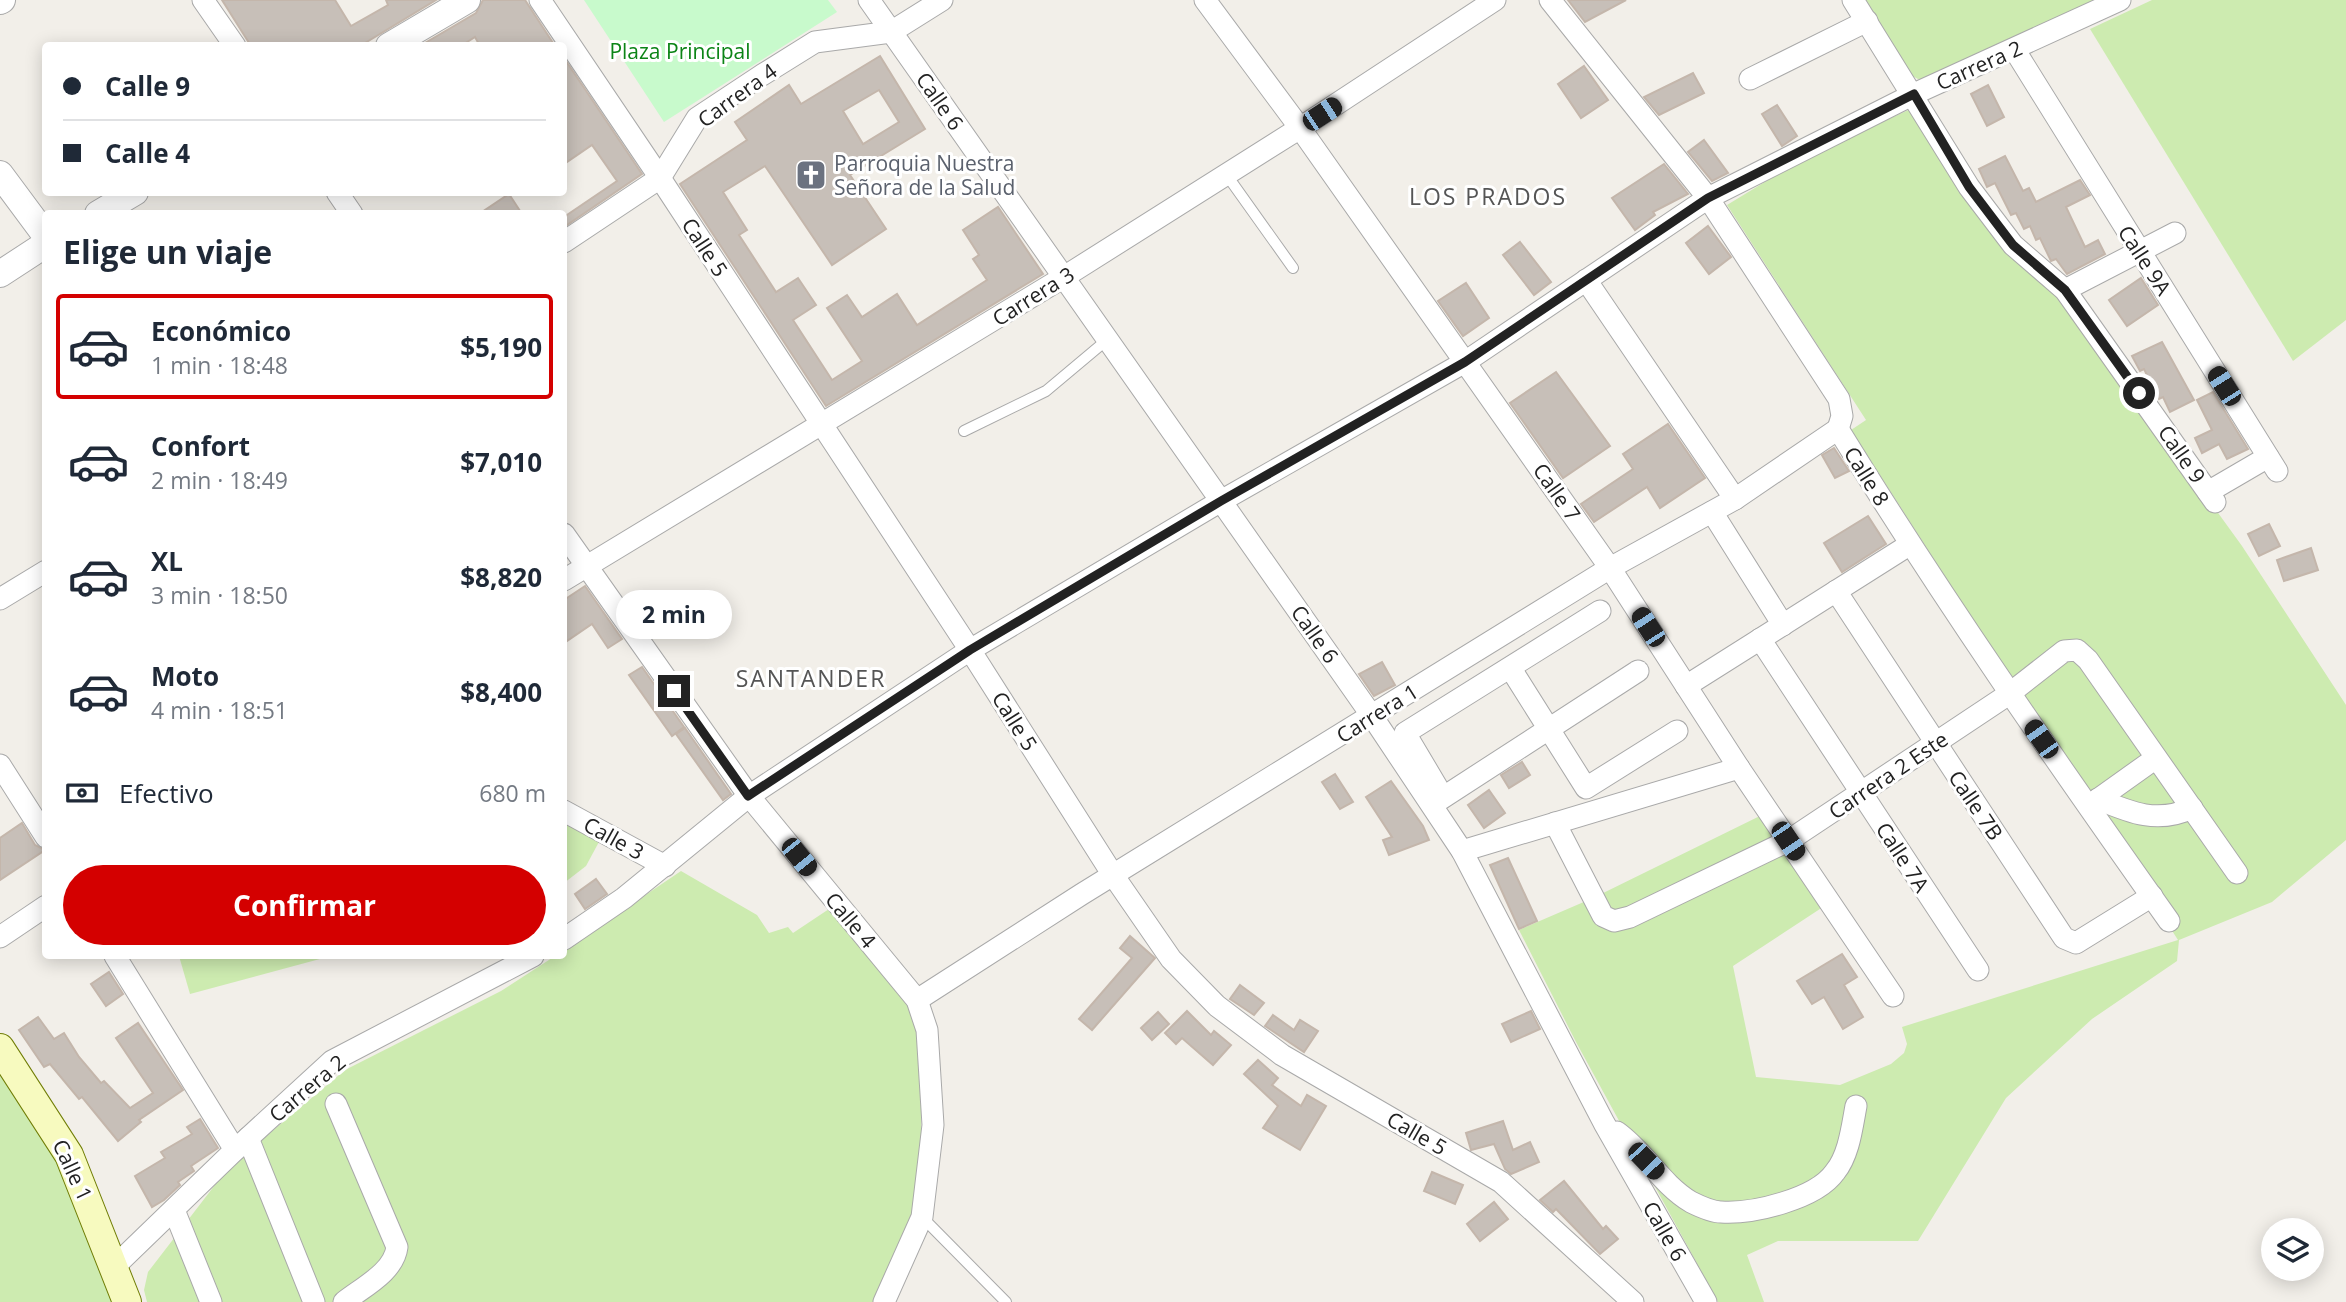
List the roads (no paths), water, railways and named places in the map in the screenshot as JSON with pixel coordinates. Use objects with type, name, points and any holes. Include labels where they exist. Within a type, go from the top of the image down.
[{"type":"main road","name":"Calle 1","points":[[0,1048],[69,1154],[127,1302]]},
{"type":"street","points":[[203,0],[232,42]]},
{"type":"street","points":[[395,42],[467,0]]},
{"type":"street","name":"Calle 5","points":[[540,0],[660,178],[970,650],[1113,875],[1171,959],[1217,1006],[1282,1055],[1501,1182],[1633,1302]]},
{"type":"street","name":"Calle 6","points":[[869,0],[1372,716],[1437,801],[1604,1123],[1706,1302]]},
{"type":"street","name":"Carrera 4","points":[[567,240],[660,178],[697,118],[762,75],[815,42],[891,32],[942,0]]},
{"type":"street","name":"Calle 7","points":[[1205,0],[1300,128],[1610,568],[1739,768],[1893,996]]},
{"type":"street","name":"Carrera 3","points":[[567,578],[1063,277],[1300,128],[1495,0]]},
{"type":"street","name":"Calle 8","points":[[1550,0],[1708,198],[1839,398],[1842,416],[1838,429],[1909,545],[2009,694],[2093,803],[2169,922]]},
{"type":"street","name":"Calle 9","points":[[1853,0],[1914,94],[1969,187],[2013,245],[2065,290],[2212,497]]},
{"type":"street","name":"Carrera 2","points":[[567,937],[624,898],[748,796],[970,650],[1221,501],[1465,362],[1708,198],[1914,94],[2120,0]]},
{"type":"street","points":[[1750,79],[1867,21]]},
{"type":"street","name":"Calle 9A","points":[[2014,49],[2272,464],[2212,497]]},
{"type":"street","points":[[0,174],[42,231]]},
{"type":"street","points":[[105,210],[128,196]]},
{"type":"street","points":[[2065,290],[2175,233]]},
{"type":"street","points":[[0,274],[42,247]]},
{"type":"street","points":[[1586,280],[1735,499]]},
{"type":"street","name":"Carrera 1","points":[[917,1000],[1113,875],[1610,568],[1735,499],[1838,429]]},
{"type":"street","points":[[1712,512],[1783,625]]},
{"type":"street","name":"Calle 4","points":[[567,539],[748,796],[917,1000]]},
{"type":"street","points":[[1686,686],[1909,545]]},
{"type":"street","points":[[0,599],[42,573]]},
{"type":"street","name":"Calle 7B","points":[[1836,591],[2064,938],[2076,943],[2152,896]]},
{"type":"street","points":[[1600,611],[1405,733],[1437,801],[1638,671]]},
{"type":"street","name":"Calle 7A","points":[[1760,639],[1978,970]]},
{"type":"street","name":"Carrera 2 Este","points":[[1555,823],[1603,916],[1614,922],[1630,917],[1788,841],[2009,694],[2064,651],[2077,650],[2088,660],[2156,758]]},
{"type":"street","points":[[1511,669],[1586,788],[1677,731]]},
{"type":"street","points":[[2093,803],[2156,758],[2237,873]]},
{"type":"street","points":[[0,765],[42,831]]},
{"type":"street","points":[[1462,851],[1739,768]]},
{"type":"street","points":[[2093,803],[2140,816],[2159,818],[2179,815],[2192,808]]},
{"type":"street","name":"Calle 3","points":[[567,813],[665,866]]},
{"type":"street","points":[[0,937],[42,909]]},
{"type":"street","points":[[117,959],[242,1144],[314,1302]]},
{"type":"street","name":"Carrera 2","points":[[114,1267],[332,1061],[527,959]]},
{"type":"street","points":[[884,1302],[922,1217],[933,1125],[927,1030],[917,1000]]},
{"type":"street","points":[[336,1104],[397,1247],[396,1259],[389,1267],[344,1302]]},
{"type":"street","points":[[1604,1123],[1623,1136],[1668,1184],[1692,1202],[1718,1213],[1749,1212],[1780,1204],[1813,1189],[1835,1173],[1849,1142],[1856,1106]]},
{"type":"street","points":[[174,1210],[211,1302]]},
{"type":"lane","points":[[1226,174],[1293,268]]},
{"type":"lane","points":[[964,431],[1046,391],[1108,339]]},
{"type":"lane","points":[[922,1217],[1006,1302]]},
{"type":"place","name":"Parroquia Nuestra Señora de la Salud","points":[[811,175]]},
{"type":"district","name":"LOS PRADOS","points":[[1488,196]]},
{"type":"district","name":"SANTANDER","points":[[811,678]]},
{"type":"park label","name":"Plaza Principal","points":[[680,51]]}]
